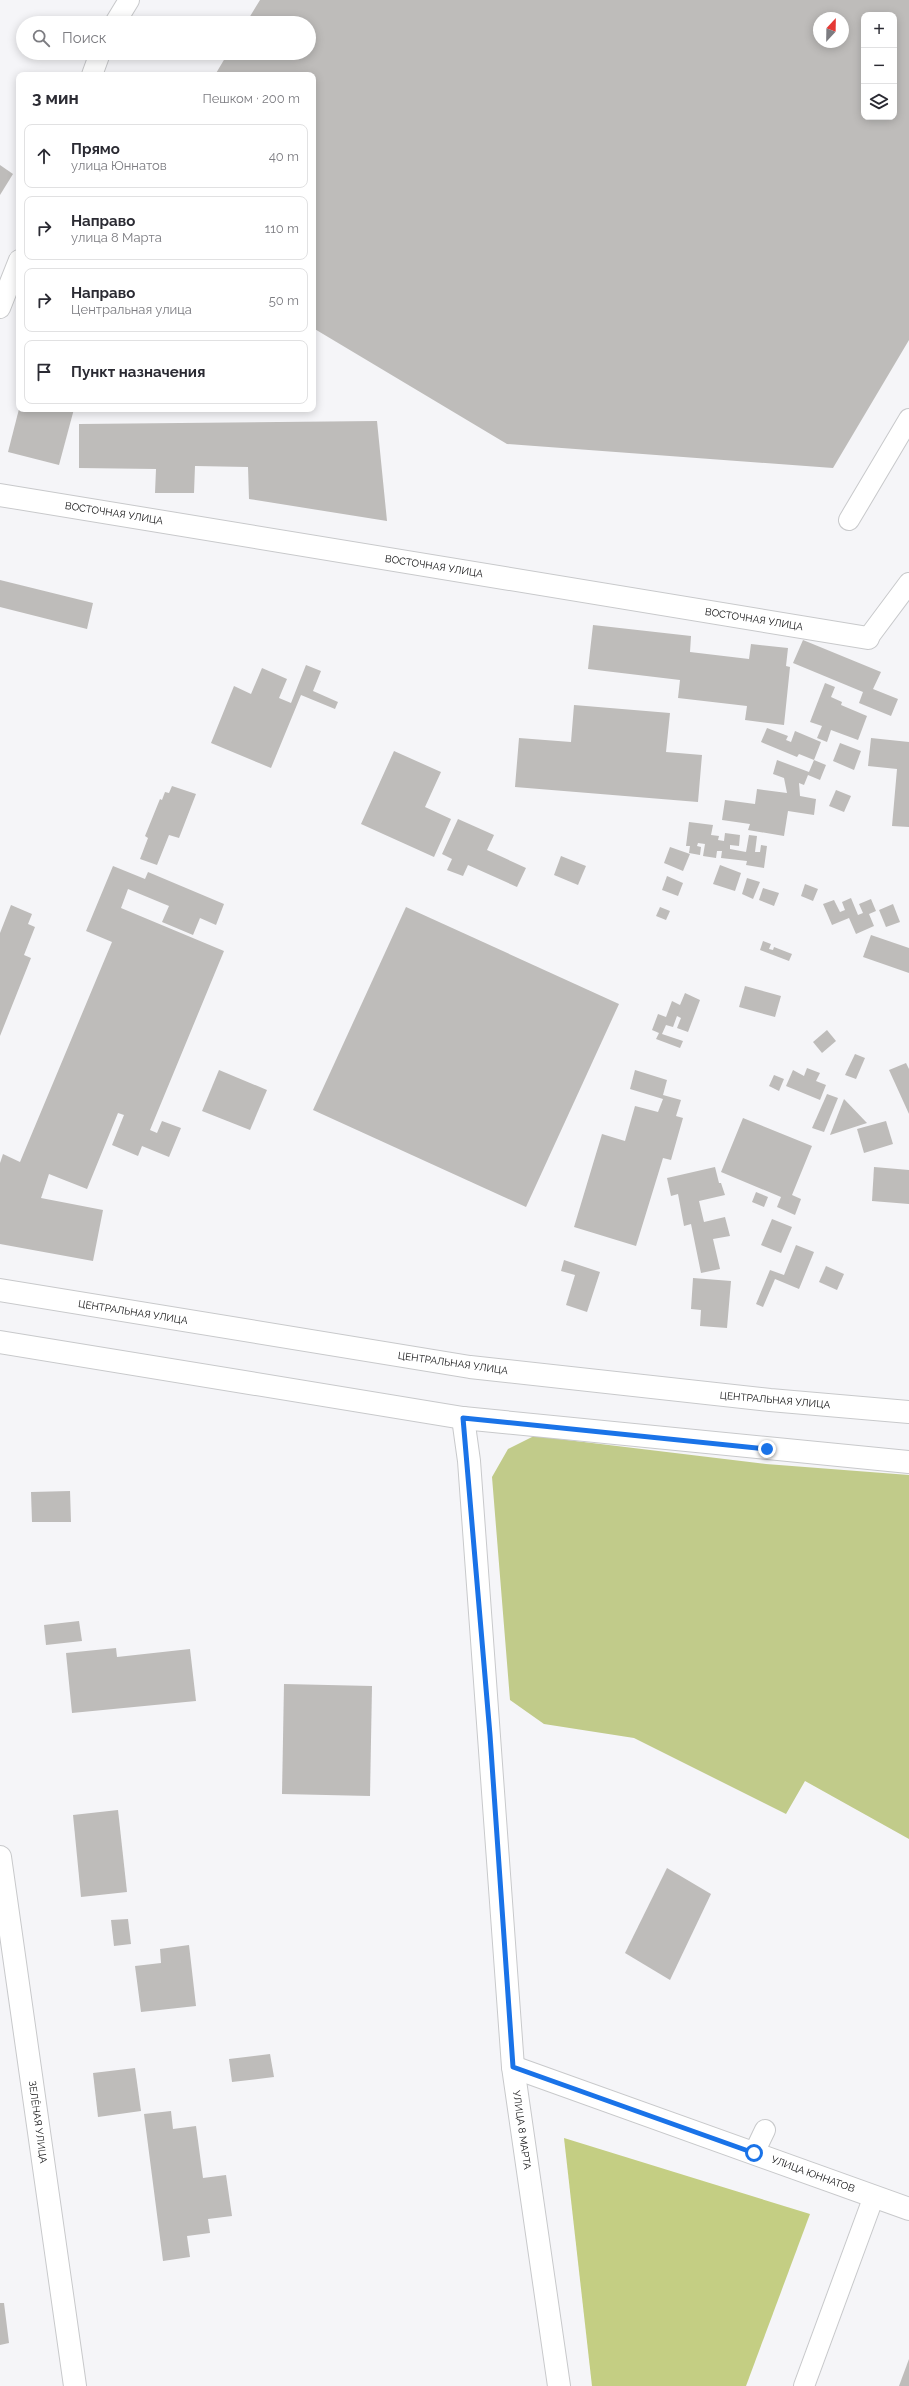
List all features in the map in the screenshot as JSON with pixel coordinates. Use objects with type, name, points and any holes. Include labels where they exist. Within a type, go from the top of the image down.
[{"type":"street","name":"ВОСТОЧНАЯ УЛИЦА","points":[[0,495],[868,638]]},
{"type":"street","name":"ЦЕНТРАЛЬНАЯ УЛИЦА","points":[[0,1290],[470,1367],[770,1400],[909,1412]]},
{"type":"street","points":[[0,1342],[463,1418],[909,1462]]},
{"type":"street","name":"УЛИЦА 8 МАРТА","points":[[463,1418],[490,1735],[513,2067],[560,2386]]},
{"type":"street","name":"ЗЕЛЁНАЯ УЛИЦА","points":[[0,1857],[75,2386]]},
{"type":"street","name":"УЛИЦА ЮННАТОВ","points":[[513,2067],[909,2209]]},
{"type":"lane","points":[[119,16],[129,0]]},
{"type":"lane","points":[[93,72],[97,60]]},
{"type":"lane","points":[[0,308],[16,268]]},
{"type":"lane","points":[[849,520],[909,418]]},
{"type":"lane","points":[[868,638],[902,604],[909,583]]},
{"type":"lane","points":[[754,2153],[765,2130]]},
{"type":"lane","points":[[804,2386],[874,2196]]},
{"type":"green space","points":[[534,1436],[766,1464],[909,1475],[909,1839],[805,1781],[786,1814],[634,1738],[544,1724],[510,1700],[492,1477],[508,1449]]},
{"type":"green space","points":[[564,2138],[810,2214],[746,2386],[592,2386]]},
{"type":"building","points":[[260,0],[909,0],[909,340],[833,468],[507,444],[316,330],[316,72],[217,72],[224,60],[316,60],[316,16],[250,16]]},
{"type":"building","points":[[0,165],[13,174],[0,195]]},
{"type":"building","points":[[18,412],[73,412],[59,465],[8,452]]},
{"type":"building","points":[[377,421],[387,521],[249,499],[248,467],[195,466],[194,493],[155,493],[156,469],[79,468],[79,424]]},
{"type":"building","points":[[0,580],[93,603],[87,629],[0,607]]},
{"type":"building","points":[[593,625],[691,636],[690,652],[749,659],[751,644],[788,648],[786,666],[790,667],[784,725],[745,720],[747,706],[678,698],[680,680],[588,669]]},
{"type":"building","points":[[803,640],[881,672],[873,689],[898,699],[891,716],[859,703],[863,692],[793,663]]},
{"type":"building","points":[[306,665],[321,671],[313,691],[338,702],[335,709],[301,695],[271,768],[211,743],[234,686],[251,694],[262,668],[287,679],[279,698],[291,703]]},
{"type":"building","points":[[825,683],[835,687],[831,697],[842,702],[841,705],[867,716],[858,740],[831,730],[827,742],[817,738],[822,726],[810,722]]},
{"type":"building","points":[[574,705],[670,713],[666,752],[702,755],[698,802],[515,787],[519,738],[571,742]]},
{"type":"building","points":[[767,728],[788,736],[786,740],[791,742],[795,731],[821,742],[814,760],[799,754],[797,757],[761,742]]},
{"type":"building","points":[[871,738],[909,742],[909,827],[892,826],[897,769],[868,766]]},
{"type":"building","points":[[840,743],[861,751],[854,770],[833,761]]},
{"type":"building","points":[[394,751],[441,772],[425,807],[451,819],[434,857],[361,824]]},
{"type":"building","points":[[777,760],[809,772],[814,760],[826,765],[820,780],[808,775],[804,785],[799,783],[800,796],[816,799],[814,815],[788,811],[784,836],[748,830],[750,824],[722,820],[725,800],[755,804],[757,789],[787,793],[784,778],[773,774]]},
{"type":"building","points":[[172,786],[196,794],[179,838],[169,835],[157,865],[140,859],[148,838],[145,836],[160,799],[162,800],[165,792],[169,793]]},
{"type":"building","points":[[836,790],[851,796],[844,812],[829,806]]},
{"type":"building","points":[[458,819],[494,835],[487,850],[526,868],[517,887],[468,865],[463,876],[447,870],[452,859],[442,854]]},
{"type":"building","points":[[689,822],[713,825],[711,835],[719,836],[718,840],[724,841],[725,833],[740,835],[739,846],[730,845],[730,849],[746,852],[749,835],[757,836],[755,852],[760,852],[761,845],[767,846],[764,868],[746,865],[747,861],[721,858],[722,851],[717,851],[716,858],[703,856],[705,844],[698,843],[697,846],[701,847],[700,855],[689,853],[690,846],[686,846]]},
{"type":"building","points":[[670,847],[690,854],[683,871],[664,863]]},
{"type":"building","points":[[561,856],[586,866],[578,885],[554,875]]},
{"type":"building","points":[[720,865],[741,873],[735,891],[713,884]]},
{"type":"building","points":[[113,866],[145,879],[148,872],[224,904],[216,925],[200,918],[193,935],[162,922],[169,906],[128,889],[121,908],[224,951],[150,1130],[157,1133],[162,1121],[181,1128],[169,1157],[142,1146],[138,1156],[112,1145],[124,1115],[118,1113],[87,1189],[49,1174],[41,1198],[103,1210],[93,1261],[0,1244],[0,1163],[3,1154],[20,1162],[112,942],[86,931]]},
{"type":"building","points":[[667,876],[683,883],[678,896],[662,890]]},
{"type":"building","points":[[747,878],[760,882],[753,899],[742,894]]},
{"type":"building","points":[[805,884],[818,889],[813,901],[801,896]]},
{"type":"building","points":[[763,888],[779,893],[774,906],[759,900]]},
{"type":"building","points":[[851,898],[858,915],[863,913],[859,904],[871,899],[876,911],[869,914],[874,926],[856,934],[849,918],[832,925],[823,904],[834,900],[840,912],[845,910],[842,902]]},
{"type":"building","points":[[893,904],[900,922],[886,927],[879,910]]},
{"type":"building","points":[[11,905],[32,914],[28,924],[35,927],[24,955],[31,958],[0,1036],[0,933]]},
{"type":"building","points":[[406,907],[619,1004],[526,1207],[313,1110]]},
{"type":"building","points":[[660,907],[670,911],[666,920],[656,916]]},
{"type":"building","points":[[871,935],[909,948],[909,973],[863,957]]},
{"type":"building","points":[[763,941],[771,944],[769,949],[773,950],[774,947],[792,954],[789,961],[760,950]]},
{"type":"building","points":[[745,986],[781,996],[775,1017],[739,1007]]},
{"type":"building","points":[[685,993],[700,1000],[688,1032],[677,1028],[681,1018],[677,1016],[673,1027],[666,1025],[662,1034],[683,1041],[680,1048],[656,1039],[659,1033],[652,1030],[658,1014],[666,1017],[672,1001],[680,1005]]},
{"type":"building","points":[[827,1030],[836,1041],[822,1053],[813,1042]]},
{"type":"building","points":[[855,1054],[865,1058],[856,1079],[845,1075]]},
{"type":"building","points":[[906,1063],[909,1069],[909,1114],[889,1070]]},
{"type":"building","points":[[807,1068],[820,1073],[816,1081],[826,1085],[820,1100],[786,1086],[793,1070],[804,1076]]},
{"type":"building","points":[[219,1070],[267,1090],[250,1130],[202,1111]]},
{"type":"building","points":[[635,1070],[667,1080],[663,1095],[681,1100],[676,1116],[683,1118],[671,1160],[663,1158],[636,1246],[574,1227],[602,1134],[625,1141],[635,1106],[658,1112],[663,1099],[630,1089]]},
{"type":"building","points":[[774,1075],[784,1079],[779,1091],[769,1086]]},
{"type":"building","points":[[827,1094],[838,1098],[824,1132],[812,1128]]},
{"type":"building","points":[[844,1099],[867,1123],[830,1135]]},
{"type":"building","points":[[743,1118],[812,1146],[792,1195],[801,1199],[795,1215],[777,1207],[781,1197],[721,1172]]},
{"type":"building","points":[[886,1121],[893,1144],[864,1153],[857,1129]]},
{"type":"building","points":[[715,1167],[719,1183],[721,1183],[725,1195],[699,1201],[704,1222],[725,1217],[730,1236],[713,1239],[720,1269],[701,1273],[691,1224],[684,1226],[678,1194],[671,1196],[667,1178]]},
{"type":"building","points":[[874,1167],[909,1170],[909,1204],[872,1201]]},
{"type":"building","points":[[756,1192],[768,1197],[764,1207],[752,1202]]},
{"type":"building","points":[[772,1219],[792,1227],[781,1253],[761,1245]]},
{"type":"building","points":[[796,1245],[814,1252],[799,1289],[775,1279],[763,1307],[756,1304],[770,1270],[784,1275]]},
{"type":"building","points":[[564,1260],[600,1272],[587,1312],[566,1305],[575,1275],[561,1271]]},
{"type":"building","points":[[826,1266],[844,1274],[837,1290],[819,1282]]},
{"type":"building","points":[[693,1278],[731,1281],[727,1328],[700,1326],[701,1310],[691,1309]]},
{"type":"building","points":[[70,1491],[71,1522],[32,1522],[31,1492]]},
{"type":"building","points":[[79,1621],[82,1641],[46,1645],[44,1625]]},
{"type":"building","points":[[116,1648],[117,1657],[190,1649],[196,1701],[72,1713],[66,1653]]},
{"type":"building","points":[[284,1684],[372,1686],[370,1796],[282,1794]]},
{"type":"building","points":[[118,1810],[127,1892],[81,1897],[73,1815]]},
{"type":"building","points":[[667,1868],[711,1894],[670,1980],[625,1953]]},
{"type":"building","points":[[128,1919],[131,1944],[114,1946],[111,1920]]},
{"type":"building","points":[[189,1945],[196,2006],[141,2012],[135,1966],[161,1963],[160,1949]]},
{"type":"building","points":[[270,2054],[274,2077],[232,2082],[229,2059]]},
{"type":"building","points":[[135,2068],[141,2111],[98,2117],[93,2073]]},
{"type":"building","points":[[171,2111],[173,2129],[196,2126],[203,2178],[226,2175],[232,2216],[208,2219],[210,2233],[187,2236],[190,2257],[163,2261],[144,2114]]},
{"type":"building","points":[[0,2303],[4,2303],[9,2343],[0,2345]]},
{"type":"building","points":[[909,2359],[909,2386],[899,2386]]},
{"type":"route","points":[[754,2153],[513,2067],[490,1735],[468,1461],[463,1418],[767,1449]]}]
